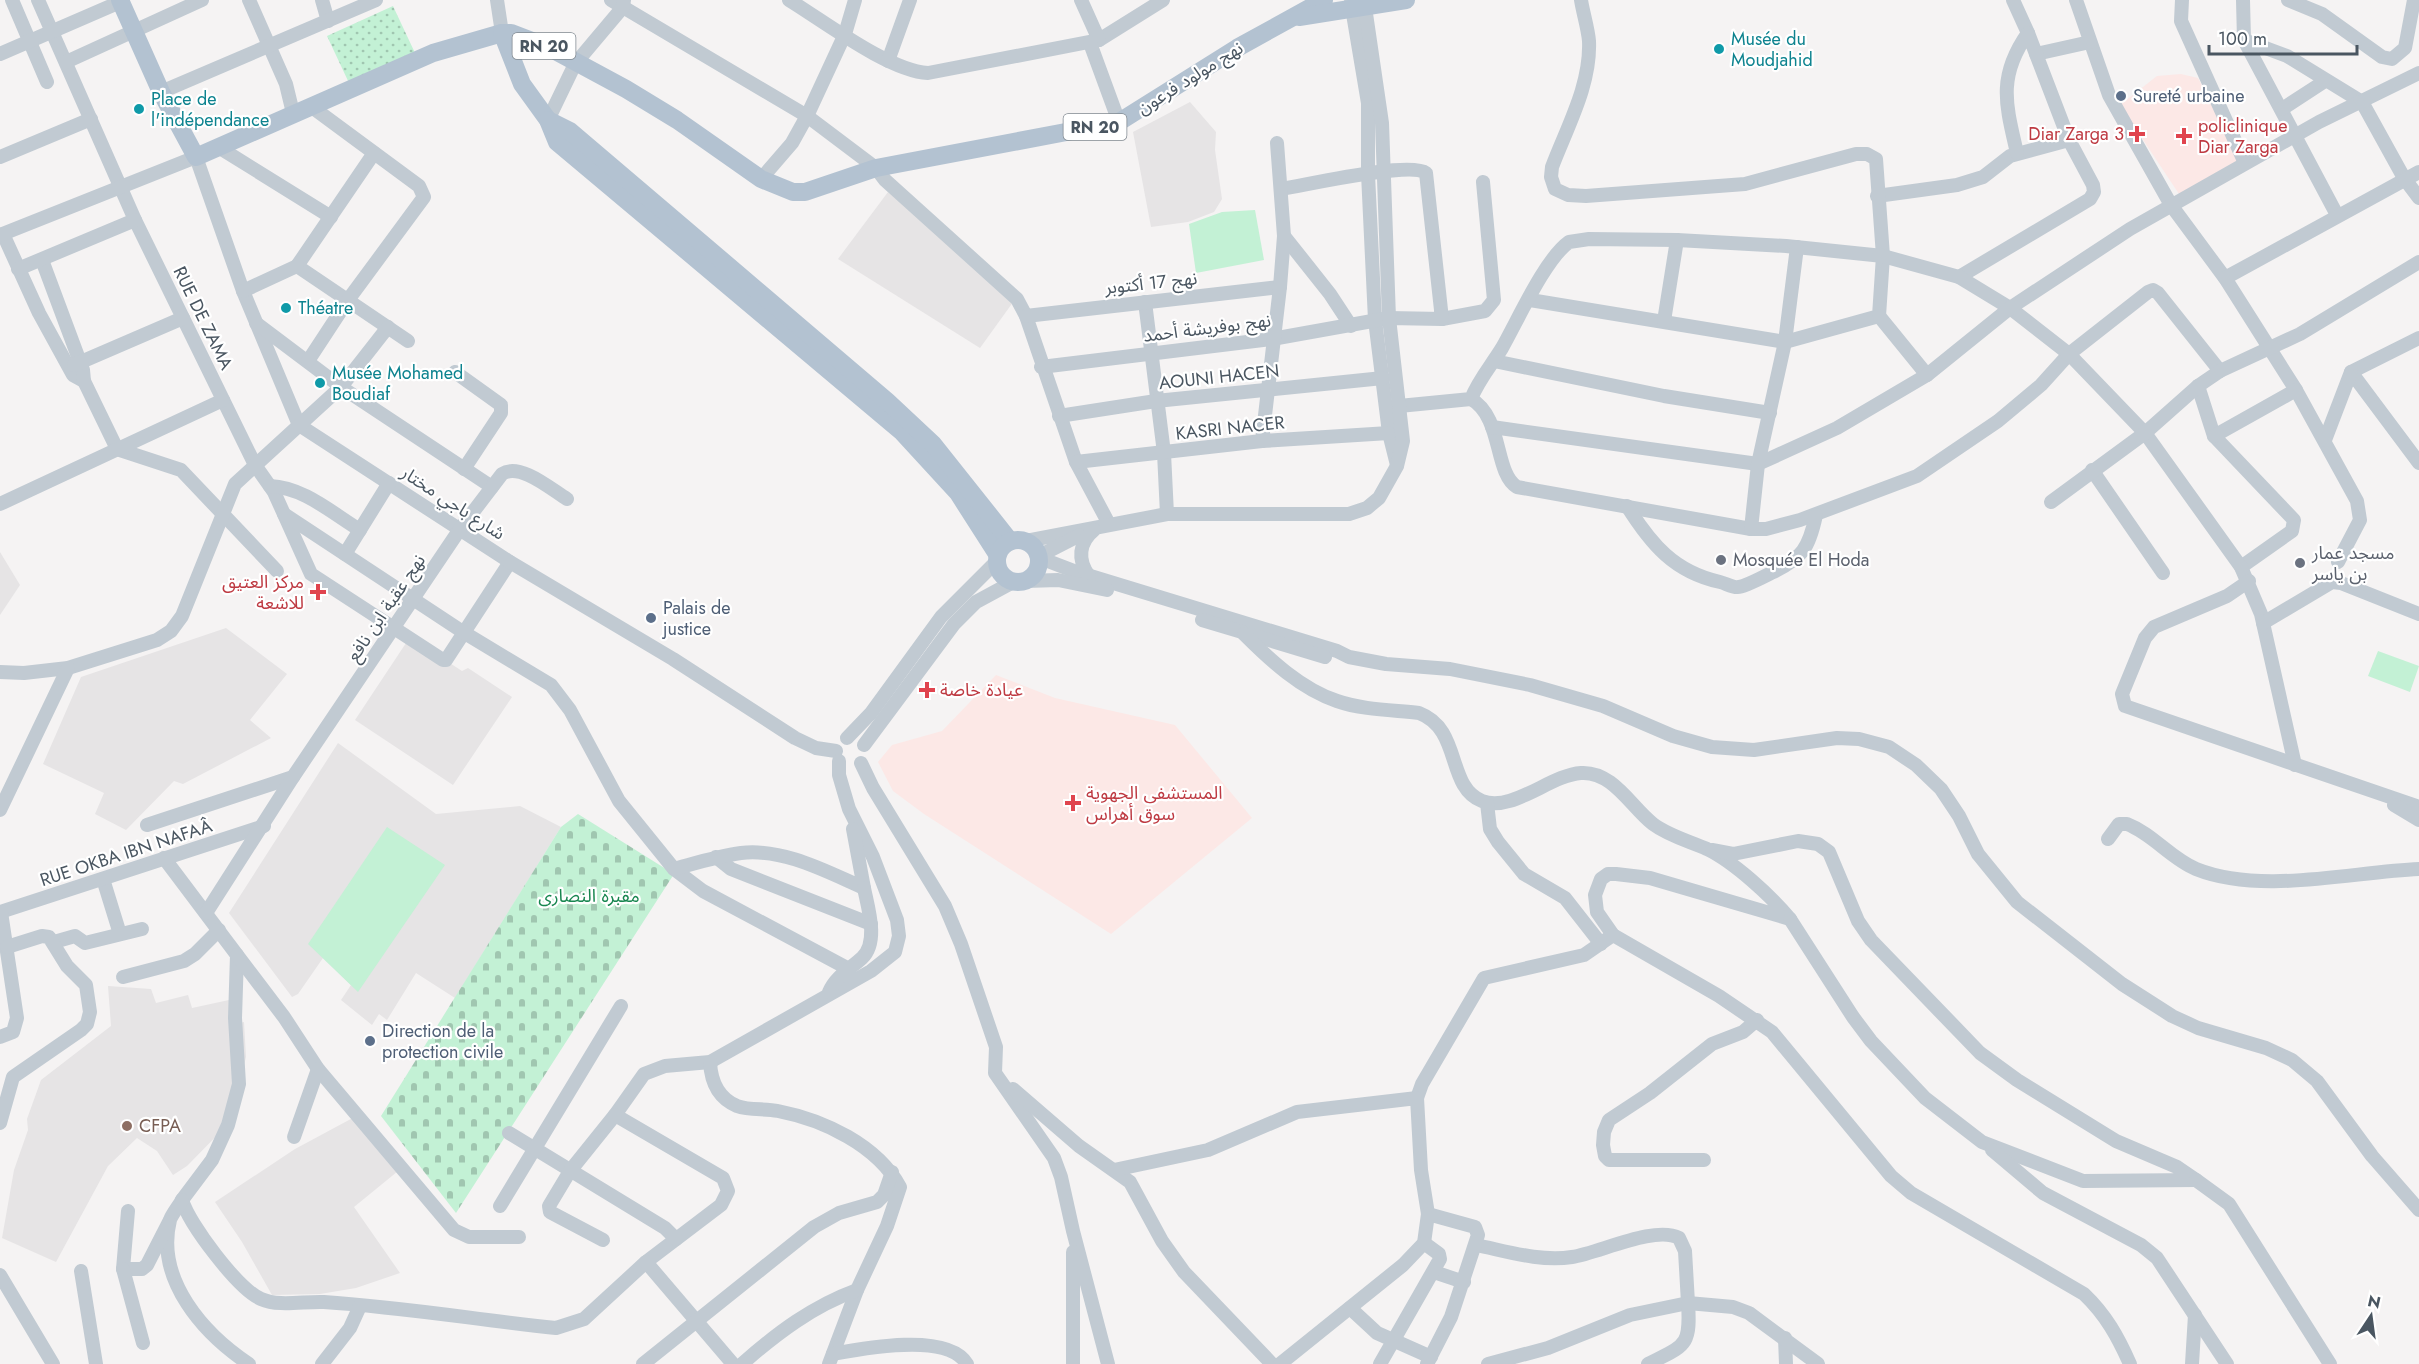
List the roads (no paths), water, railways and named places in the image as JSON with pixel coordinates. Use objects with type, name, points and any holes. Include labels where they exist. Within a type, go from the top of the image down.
[{"type":"main road","name":"نهج مولود فرعون","points":[[876,168],[1119,122],[1288,19],[1324,0]]},
{"type":"main road","name":"RN 20","points":[[1358,4],[1406,0]]},
{"type":"main road","points":[[120,1],[161,93],[196,157]]},
{"type":"main road","name":"نهج مولود فرعون","points":[[1288,19],[1358,4]]},
{"type":"main road","points":[[502,33],[522,84],[548,120],[557,142],[786,331],[901,431],[958,492],[997,558],[1003,576],[1020,581],[1037,572],[1039,557],[1018,541],[933,444],[887,401],[570,131],[548,120]]},
{"type":"main road","name":"RN 20","points":[[196,157],[433,52],[502,33],[512,33],[550,48],[575,64],[647,101],[761,179],[793,192],[805,192],[876,168]]},
{"type":"main road","points":[[997,558],[1018,541]]},
{"type":"street","points":[[12,0],[46,82]]},
{"type":"street","name":"RUE DE ZAMA","points":[[38,0],[135,220],[255,465],[270,486],[284,514],[311,574],[443,660],[446,660],[463,632]]},
{"type":"street","points":[[66,62],[202,0]]},
{"type":"street","points":[[249,0],[286,84],[293,113]]},
{"type":"street","points":[[322,0],[327,21]]},
{"type":"street","points":[[161,93],[376,0]]},
{"type":"street","points":[[497,0],[502,33]]},
{"type":"street","points":[[789,0],[888,61],[917,72],[945,72],[1094,41],[1163,0]]},
{"type":"street","points":[[761,179],[792,143],[807,116],[845,34],[855,0]]},
{"type":"street","points":[[888,61],[910,0]]},
{"type":"street","points":[[1081,0],[1119,122]]},
{"type":"street","points":[[1581,0],[1589,39],[1588,64],[1585,82],[1552,167],[1551,177],[1555,189],[1568,195],[1586,196],[1745,184],[1864,153],[1875,159],[1883,256],[1879,316],[1927,375]]},
{"type":"street","points":[[1959,278],[2090,199],[2094,192],[2094,185],[2069,140],[2013,0]]},
{"type":"street","points":[[2076,0],[2109,95],[2171,205],[2226,278],[2296,390],[2325,440],[2360,510],[2360,520],[2338,562]]},
{"type":"street","points":[[2182,0],[2181,21],[2246,163]]},
{"type":"street","points":[[2243,0],[2244,40],[2337,215]]},
{"type":"street","points":[[2288,0],[2306,4],[2382,57],[2392,59],[2405,48],[2414,0]]},
{"type":"street","points":[[0,54],[120,1]]},
{"type":"street","points":[[548,120],[575,64],[619,2],[807,116],[876,168],[885,180],[1017,299],[1026,316],[1041,367],[1100,526]]},
{"type":"street","points":[[1358,4],[1382,123],[1383,378],[1389,433],[1397,466]]},
{"type":"street","points":[[1018,541],[1167,514],[1349,514],[1367,508],[1379,498],[1397,466],[1403,441],[1399,406],[1382,319],[1368,174],[1368,103],[1358,4]]},
{"type":"street","points":[[2017,153],[2005,101],[2006,84],[2015,51],[2028,33]]},
{"type":"street","points":[[2244,40],[2287,56],[2362,102],[2404,178],[2419,198]]},
{"type":"street","points":[[2036,54],[2090,42]]},
{"type":"street","points":[[1492,427],[1758,464],[1837,428],[1927,375],[2010,308],[2130,229],[2296,135],[2419,73]]},
{"type":"street","points":[[2282,109],[2325,81]]},
{"type":"street","points":[[308,361],[348,300],[424,197],[419,186],[312,107]]},
{"type":"street","points":[[1,155],[91,119]]},
{"type":"street","points":[[1877,195],[1958,184],[1983,177],[2017,153],[2026,153],[2069,140]]},
{"type":"street","points":[[1262,441],[1272,339],[1281,287],[1284,237],[1277,143]]},
{"type":"street","points":[[220,148],[331,217]]},
{"type":"street","points":[[243,291],[297,266],[374,153]]},
{"type":"street","points":[[75,364],[18,269],[1,234],[196,157],[243,291],[299,425]]},
{"type":"street","points":[[1281,189],[1383,171],[1421,169],[1429,177],[1442,319]]},
{"type":"street","points":[[2226,278],[2404,178],[2419,172]]},
{"type":"street","name":"نهج بوفريشة أحمد","points":[[1041,367],[1272,339],[1382,319],[1442,319],[1485,311],[1494,300],[1483,182]]},
{"type":"street","points":[[18,269],[135,220]]},
{"type":"street","points":[[1284,237],[1330,294],[1351,326]]},
{"type":"street","points":[[1471,399],[1478,380],[1494,361],[1554,257],[1569,242],[1589,238],[1677,240],[1797,247],[1883,256],[1959,278],[2010,308],[2069,354],[2145,433],[2241,567],[2249,581],[2263,623],[2295,765]]},
{"type":"street","points":[[1664,321],[1677,240]]},
{"type":"street","points":[[1751,529],[1758,464],[1785,342],[1797,247]]},
{"type":"street","points":[[42,260],[75,364],[73,375],[84,381],[117,449],[181,470],[277,571]]},
{"type":"street","points":[[2051,502],[2145,433],[2198,386],[2220,371],[2269,346],[2300,334],[2419,262]]},
{"type":"street","points":[[297,266],[408,341]]},
{"type":"street","name":"نهج 17 أكتوبر","points":[[1026,316],[1281,287]]},
{"type":"street","points":[[1399,406],[1471,399],[1480,405],[1492,427],[1508,478],[1514,486],[1751,529],[1766,529],[1816,515],[1917,476],[1998,421],[2041,385],[2069,354],[2153,290],[2220,371]]},
{"type":"street","points":[[1530,300],[1785,342],[1879,316]]},
{"type":"street","points":[[1145,302],[1164,453],[1167,514]]},
{"type":"street","points":[[75,364],[183,318]]},
{"type":"street","points":[[256,323],[341,387],[492,487]]},
{"type":"street","points":[[0,672],[24,673],[68,668],[157,640],[171,630],[182,616],[235,484],[341,387],[388,327]]},
{"type":"street","points":[[2325,440],[2351,372],[2419,338]]},
{"type":"street","points":[[1494,361],[1664,396],[1770,412]]},
{"type":"street","points":[[455,372],[501,405],[501,413],[464,469]]},
{"type":"street","points":[[2351,372],[2419,463]]},
{"type":"street","name":"AOUNI HACEN","points":[[1059,416],[1156,401],[1383,378]]},
{"type":"street","points":[[2198,386],[2214,436],[2294,520],[2292,531],[2241,567]]},
{"type":"street","points":[[2214,436],[2296,390]]},
{"type":"street","points":[[0,504],[223,400]]},
{"type":"street","name":"شارع باجي مختار","points":[[299,425],[510,562],[674,659],[795,738],[837,756]]},
{"type":"street","name":"KASRI NACER","points":[[1076,462],[1262,441],[1389,433]]},
{"type":"street","points":[[2092,470],[2163,573]]},
{"type":"street","name":"نهج عقبة ابن نافع","points":[[206,913],[264,826],[293,777],[395,629],[460,529],[492,487],[506,471],[513,471],[524,473],[567,499]]},
{"type":"street","points":[[345,554],[389,483]]},
{"type":"street","points":[[270,486],[298,491],[360,530]]},
{"type":"street","points":[[1627,506],[1643,532],[1674,564],[1707,579],[1737,588],[1774,572],[1804,551],[1810,543],[1816,515]]},
{"type":"street","points":[[284,514],[463,632],[551,685],[570,710],[619,801],[674,869],[703,891],[847,968]]},
{"type":"street","points":[[1039,557],[1100,526]]},
{"type":"street","points":[[1089,576],[1082,563],[1082,547],[1090,533],[1100,526]]},
{"type":"street","points":[[1039,557],[1316,655],[1349,657],[1486,675],[1551,690],[1603,706],[1673,736],[1712,747],[1754,750],[1837,738],[1859,739],[1889,747],[1916,765],[1941,789],[1959,816],[1978,854],[1994,877],[2018,902],[2122,984],[2172,1016],[2198,1028],[2266,1048],[2292,1060],[2317,1081],[2372,1156],[2419,1210]]},
{"type":"street","points":[[817,999],[829,991],[847,968],[864,956],[868,949],[871,924],[849,809],[839,775],[837,756],[839,743],[871,713],[941,617],[997,558]]},
{"type":"street","points":[[463,632],[510,562]]},
{"type":"street","points":[[1108,1364],[1061,1177],[1054,1158],[995,1073],[996,1047],[961,944],[945,906],[873,788],[861,763],[865,754],[864,745],[939,641],[966,610],[988,594],[1020,581],[1058,580],[1103,589],[1244,629],[1274,663],[1324,695],[1355,705],[1429,716],[1443,730],[1465,787],[1474,797],[1487,803],[1508,801],[1576,774],[1596,774],[1611,783],[1655,825],[1710,850],[1768,893],[1790,919],[1840,998],[1871,1041],[1925,1098],[2043,1193],[2141,1245],[2157,1258],[2227,1364]]},
{"type":"street","points":[[2249,581],[2227,596],[2154,627],[2145,638],[2122,694],[2125,706],[2419,807]]},
{"type":"street","points":[[2263,623],[2332,582],[2341,583],[2419,614]]},
{"type":"street","points":[[0,810],[68,668]]},
{"type":"street","points":[[846,738],[856,738],[864,745]]},
{"type":"street","points":[[837,756],[847,767],[861,763]]},
{"type":"street","points":[[147,825],[293,777]]},
{"type":"street","points":[[2375,793],[2419,820]]},
{"type":"street","points":[[1487,803],[1490,829],[1498,842],[1524,874],[1566,898],[1601,944]]},
{"type":"street","points":[[603,1240],[550,1212],[550,1200],[644,1074],[665,1066],[710,1062],[880,965],[895,952],[898,944],[897,920],[888,894],[849,809]]},
{"type":"street","points":[[2108,839],[2119,824],[2127,824],[2183,863],[2213,875],[2244,881],[2419,869]]},
{"type":"street","name":"RUE OKBA IBN NAFAÂ","points":[[1,912],[264,826]]},
{"type":"street","points":[[1710,850],[1734,854],[1798,841],[1818,844],[1829,852],[1858,921],[1871,940],[1980,1053],[2017,1080],[2116,1141],[2177,1167],[2229,1204],[2330,1364]]},
{"type":"street","points":[[674,869],[716,857],[744,853],[775,856],[805,863],[864,888]]},
{"type":"street","points":[[716,857],[731,869],[871,924]]},
{"type":"street","points":[[164,858],[284,1017],[318,1069],[454,1230],[469,1237],[519,1237]]},
{"type":"street","points":[[1790,919],[1650,878],[1608,874],[1598,883],[1594,895],[1599,918],[1613,935],[1757,1020],[1772,1032],[1891,1176],[1911,1193],[2084,1294],[2101,1310],[2115,1331],[2130,1364]]},
{"type":"street","points":[[103,879],[120,934]]},
{"type":"street","points":[[0,1037],[13,1032],[17,1018],[1,912]]},
{"type":"street","points":[[54,942],[75,936],[86,943],[142,929]]},
{"type":"street","points":[[123,977],[184,961],[195,954],[219,930]]},
{"type":"street","points":[[1280,1364],[1402,1265],[1424,1243],[1428,1214],[1421,1170],[1417,1098],[1422,1084],[1484,978],[1584,955],[1613,935]]},
{"type":"street","points":[[0,1123],[14,1077],[81,1030],[89,1019],[86,986],[67,966],[54,942],[42,936],[7,948]]},
{"type":"street","points":[[123,1269],[142,1269],[147,1265],[182,1200],[212,1160],[228,1125],[239,1084],[235,1018],[237,955]]},
{"type":"street","points":[[500,1206],[621,1006]]},
{"type":"street","points":[[1704,1160],[1609,1160],[1604,1150],[1606,1125],[1612,1117],[1650,1093],[1712,1044],[1743,1032],[1757,1020]]},
{"type":"street","points":[[710,1062],[712,1080],[717,1091],[727,1100],[739,1107],[767,1109],[806,1118],[837,1131],[875,1156],[892,1172],[900,1187],[899,1196],[857,1290],[831,1359]]},
{"type":"street","points":[[294,1137],[318,1069]]},
{"type":"street","points":[[995,1073],[1079,1146],[1131,1182],[1140,1195],[1162,1241],[1184,1272],[1272,1364]]},
{"type":"street","points":[[1114,1170],[1208,1150],[1297,1112],[1332,1106],[1417,1098]]},
{"type":"street","points":[[182,1200],[193,1225],[231,1271],[261,1299],[273,1303],[323,1302],[556,1328],[584,1319],[646,1262],[721,1205],[728,1191],[723,1178],[615,1115]]},
{"type":"street","points":[[509,1133],[664,1228],[676,1239]]},
{"type":"street","points":[[1982,1142],[2084,1181],[2196,1180]]},
{"type":"street","points":[[643,1364],[814,1227],[839,1213],[877,1202],[884,1195],[892,1172]]},
{"type":"street","points":[[128,1211],[123,1269],[143,1343]]},
{"type":"street","points":[[1350,1308],[1377,1334],[1429,1360],[1451,1317],[1478,1235],[1475,1227],[1428,1214]]},
{"type":"street","points":[[170,1220],[169,1249],[179,1291],[189,1308],[249,1364]]},
{"type":"street","points":[[1073,1232],[1073,1364]]},
{"type":"street","points":[[1476,1245],[1556,1258],[1572,1257],[1662,1233],[1679,1238],[1684,1251],[1690,1332],[1688,1338],[1674,1351],[1648,1364]]},
{"type":"street","points":[[1380,1364],[1434,1272],[1439,1254],[1424,1243]]},
{"type":"street","points":[[646,1262],[697,1319],[733,1364]]},
{"type":"street","points":[[81,1271],[96,1364]]},
{"type":"street","points":[[1434,1272],[1464,1282]]},
{"type":"street","points":[[0,1275],[53,1364]]},
{"type":"street","points":[[742,1364],[806,1314],[827,1301],[857,1290]]},
{"type":"street","points":[[1488,1364],[1548,1348],[1630,1315],[1688,1303],[1733,1307],[1749,1312],[1818,1364]]},
{"type":"street","points":[[322,1364],[350,1328],[360,1306]]},
{"type":"street","points":[[2192,1364],[2195,1315]]},
{"type":"street","points":[[1785,1338],[1786,1364]]},
{"type":"street","points":[[831,1359],[880,1346],[933,1346],[957,1353],[967,1364]]},
{"type":"place","name":"Musée du Moudjahid","points":[[1719,49]]},
{"type":"place","name":"Sureté urbaine","points":[[2121,96]]},
{"type":"place","name":"Place de l'indépendance","points":[[139,109]]},
{"type":"place","name":"Diar Zarga 3","points":[[2137,134]]},
{"type":"place","name":"policlinique Diar Zarga","points":[[2184,136]]},
{"type":"place","name":"Théatre","points":[[286,308]]},
{"type":"place","name":"Musée Mohamed Boudiaf","points":[[320,383]]},
{"type":"place","name":"Mosquée El Hoda","points":[[1721,560]]},
{"type":"place","name":"مسجد عمار بن ياسر","points":[[2300,563]]},
{"type":"place","name":"مركز العتيق للاشعة","points":[[318,592]]},
{"type":"place","name":"Palais de justice","points":[[651,618]]},
{"type":"place","name":"عيادة خاصة","points":[[927,690]]},
{"type":"place","name":"المستشفى الجهوية سوق أهراس","points":[[1073,803]]},
{"type":"place","name":"Direction de la protection civile","points":[[370,1041]]},
{"type":"place","name":"CFPA","points":[[127,1126]]},
{"type":"park label","name":"مقبرة النصارى","points":[[589,896]]}]
